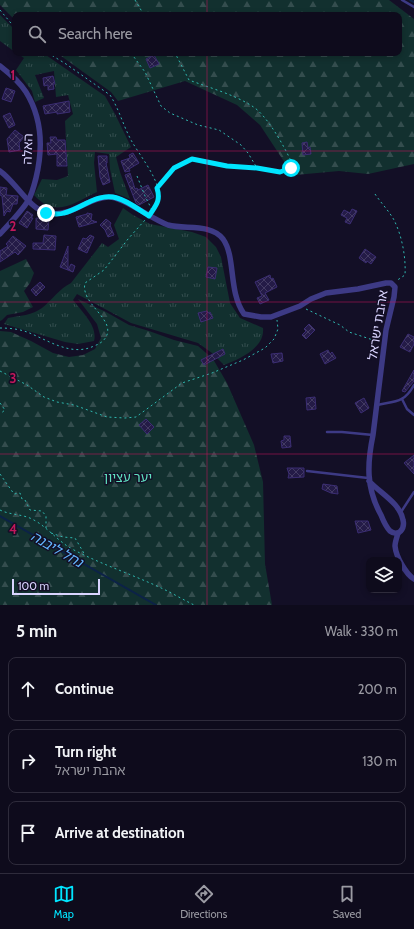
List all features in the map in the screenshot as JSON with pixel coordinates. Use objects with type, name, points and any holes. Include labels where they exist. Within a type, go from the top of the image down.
[{"type":"street","name":"האלה","points":[[0,66],[19,82],[26,91],[32,104],[40,131],[40,158],[34,187],[28,200],[18,215],[0,234]]},
{"type":"street","name":"אהבת ישראל","points":[[0,171],[11,180],[28,200],[38,209],[46,213],[56,214],[71,211],[101,198],[117,198],[149,216],[170,225],[216,232],[226,244],[234,291],[240,309],[244,314],[261,317],[277,316],[300,306],[311,299],[326,294],[391,283],[395,287],[386,330],[370,450],[369,480],[374,502],[387,527],[391,532],[398,533]]},
{"type":"street","points":[[369,480],[390,500],[403,518],[402,531],[398,533],[395,546],[404,569],[409,576],[414,579]]},
{"type":"lane","points":[[402,0],[414,7]]},
{"type":"lane","points":[[376,405],[402,400],[409,394],[414,385]]},
{"type":"lane","points":[[402,400],[407,409],[414,415]]},
{"type":"lane","points":[[327,432],[373,435]]},
{"type":"lane","points":[[307,471],[369,480]]},
{"type":"lane","points":[[400,512],[414,492]]},
{"type":"path","points":[[135,0],[142,12]]},
{"type":"path","points":[[0,10],[12,24]]},
{"type":"path","points":[[0,328],[15,329],[26,332],[71,349],[82,350],[103,341],[107,335],[107,325],[90,302],[84,288],[85,283],[104,270],[128,239],[149,216],[158,201],[159,195],[157,188],[131,140],[115,102],[110,95],[53,56]]},
{"type":"path","points":[[133,56],[146,72],[161,106],[170,113],[198,125],[219,130],[241,145],[257,168]]},
{"type":"path","points":[[157,188],[174,168],[192,159],[227,166],[257,168],[280,172],[291,168],[292,163],[287,152],[263,115],[245,102],[189,80],[177,56]]},
{"type":"path","points":[[137,176],[145,196],[153,210]]},
{"type":"path","points":[[375,194],[393,218],[399,230],[406,262],[405,275],[391,283]]},
{"type":"path","points":[[300,306],[335,322],[348,332],[379,342],[384,350]]},
{"type":"path","points":[[0,371],[27,385],[44,397],[57,402],[74,405],[107,417],[136,417],[182,383],[212,373],[243,360],[265,348],[274,339],[278,330],[277,316]]},
{"type":"path","points":[[0,403],[5,410],[0,414]]},
{"type":"path","points":[[0,474],[14,494],[20,493],[22,499],[25,500],[30,510],[42,511],[46,516],[46,529]]},
{"type":"path","points":[[0,510],[6,513],[22,515],[32,519],[51,533],[63,537],[76,538],[85,555]]},
{"type":"path","points":[[46,529],[63,543],[85,555],[150,583],[194,605]]},
{"type":"green space","points":[[0,0],[389,0],[414,19],[414,164],[368,174],[339,171],[295,175],[284,170],[285,163],[260,125],[237,105],[185,81],[118,101],[111,92],[61,56],[402,56],[402,12],[12,12],[12,17],[0,5]]},
{"type":"green space","points":[[0,15],[12,27],[12,50],[0,41]]},
{"type":"green space","points":[[21,56],[47,56],[105,96],[131,147],[116,157],[130,199],[115,193],[110,169],[109,154],[95,152],[94,163],[97,192],[65,207],[50,206],[42,202],[34,195],[42,179],[57,180],[68,176],[65,121],[73,114],[68,95],[56,97],[54,71],[35,75],[44,98],[35,102],[32,91],[16,70],[24,58]]},
{"type":"green space","points":[[123,208],[150,224],[192,232],[206,237],[216,247],[221,257],[230,303],[240,318],[263,328],[263,335],[260,341],[250,352],[237,360],[224,365],[212,353],[198,343],[131,323],[77,294],[73,300],[85,314],[94,330],[94,341],[78,344],[65,342],[4,324],[8,318],[30,314],[42,308],[63,288],[71,283],[102,243],[108,247],[119,239],[114,225]]},
{"type":"green space","points":[[26,259],[34,273],[30,283],[24,291],[33,307],[23,312],[7,315],[0,321],[0,271]]},
{"type":"green space","name":"יער עציון","points":[[78,299],[129,325],[174,340],[198,346],[213,359],[227,383],[254,445],[263,482],[265,564],[272,605],[0,605],[0,331],[11,332],[53,353],[69,357],[83,355],[95,349],[101,338],[97,324]]},
{"type":"building","points":[[155,56],[159,64],[150,68],[146,59]]},
{"type":"building","points":[[53,76],[55,84],[53,84],[54,89],[48,90],[48,85],[44,86],[43,78]]},
{"type":"building","points":[[6,88],[15,91],[11,102],[2,99]]},
{"type":"building","points":[[69,101],[70,112],[45,114],[43,106]]},
{"type":"building","points":[[10,113],[15,125],[9,128],[3,116]]},
{"type":"building","points":[[15,130],[24,137],[19,143],[20,150],[9,152],[7,139]]},
{"type":"building","points":[[50,137],[56,137],[57,140],[65,140],[67,166],[57,166],[57,154],[48,155],[47,143],[51,143]]},
{"type":"building","points":[[307,142],[308,148],[310,147],[311,154],[303,155],[302,143]]},
{"type":"building","points":[[133,153],[139,163],[129,169],[130,171],[125,172],[121,161],[130,158],[129,155]]},
{"type":"building","points":[[98,156],[107,156],[106,163],[110,182],[103,185],[100,177]]},
{"type":"building","points":[[130,173],[135,189],[137,188],[138,190],[148,185],[154,197],[139,205],[136,203],[125,175]]},
{"type":"building","points":[[0,187],[7,188],[6,195],[18,196],[17,204],[13,204],[10,212],[7,211],[4,216],[2,196],[0,195]]},
{"type":"building","points":[[352,209],[357,211],[350,224],[345,222],[347,218],[341,215],[344,210],[350,213]]},
{"type":"building","points":[[27,211],[33,215],[31,218],[33,218],[27,228],[19,223]]},
{"type":"building","points":[[87,213],[92,214],[91,220],[97,222],[79,227],[76,217]]},
{"type":"building","points":[[36,218],[49,219],[48,230],[36,229]]},
{"type":"building","points":[[106,219],[111,223],[110,225],[114,235],[108,237],[105,230],[100,225]]},
{"type":"building","points":[[44,235],[56,236],[55,250],[33,249],[33,243],[43,243]]},
{"type":"building","points":[[90,235],[94,237],[87,253],[78,249],[83,238],[86,239]]},
{"type":"building","points":[[13,236],[26,246],[18,255],[15,252],[0,262],[0,251],[8,246],[6,244]]},
{"type":"building","points":[[68,246],[68,270],[71,264],[75,266],[73,272],[60,267]]},
{"type":"building","points":[[365,249],[376,257],[371,264],[367,261],[366,263],[359,258]]},
{"type":"building","points":[[208,267],[217,268],[215,279],[206,277]]},
{"type":"building","points":[[270,275],[277,287],[265,293],[269,300],[260,304],[257,298],[262,296],[255,282]]},
{"type":"building","points":[[40,282],[45,287],[36,296],[31,290]]},
{"type":"building","points":[[207,311],[208,313],[210,312],[213,318],[201,322],[198,313]]},
{"type":"building","points":[[309,324],[315,330],[306,339],[302,335],[306,331],[304,329]]},
{"type":"building","points":[[408,334],[414,337],[414,344],[410,352],[400,347]]},
{"type":"building","points":[[223,349],[225,354],[204,365],[201,360]]},
{"type":"building","points":[[328,350],[330,354],[332,352],[336,358],[325,364],[320,354]]},
{"type":"building","points":[[282,353],[283,361],[273,363],[271,354]]},
{"type":"building","points":[[414,370],[414,381],[405,392],[402,391]]},
{"type":"building","points":[[315,397],[316,409],[307,410],[306,398]]},
{"type":"building","points":[[364,398],[369,408],[361,413],[355,403]]},
{"type":"building","points":[[146,419],[154,427],[147,434],[139,425]]},
{"type":"building","points":[[284,436],[290,436],[291,447],[282,448],[281,441],[284,440]]},
{"type":"building","points":[[414,455],[414,474],[404,463]]},
{"type":"building","points":[[287,468],[304,468],[304,477],[288,478],[289,474]]},
{"type":"building","points":[[323,484],[337,486],[338,494],[322,489]]},
{"type":"building","points":[[355,521],[368,521],[371,530],[358,533]]},
{"type":"waterway","points":[[410,0],[414,2]]},
{"type":"waterway","name":"נחל ליבנה","points":[[0,516],[156,605]]},
{"type":"route","points":[[46,213],[64,213],[94,200],[108,197],[117,198],[149,216],[158,201],[159,195],[157,188],[174,168],[192,159],[227,166],[257,168],[280,172],[291,168]]}]
